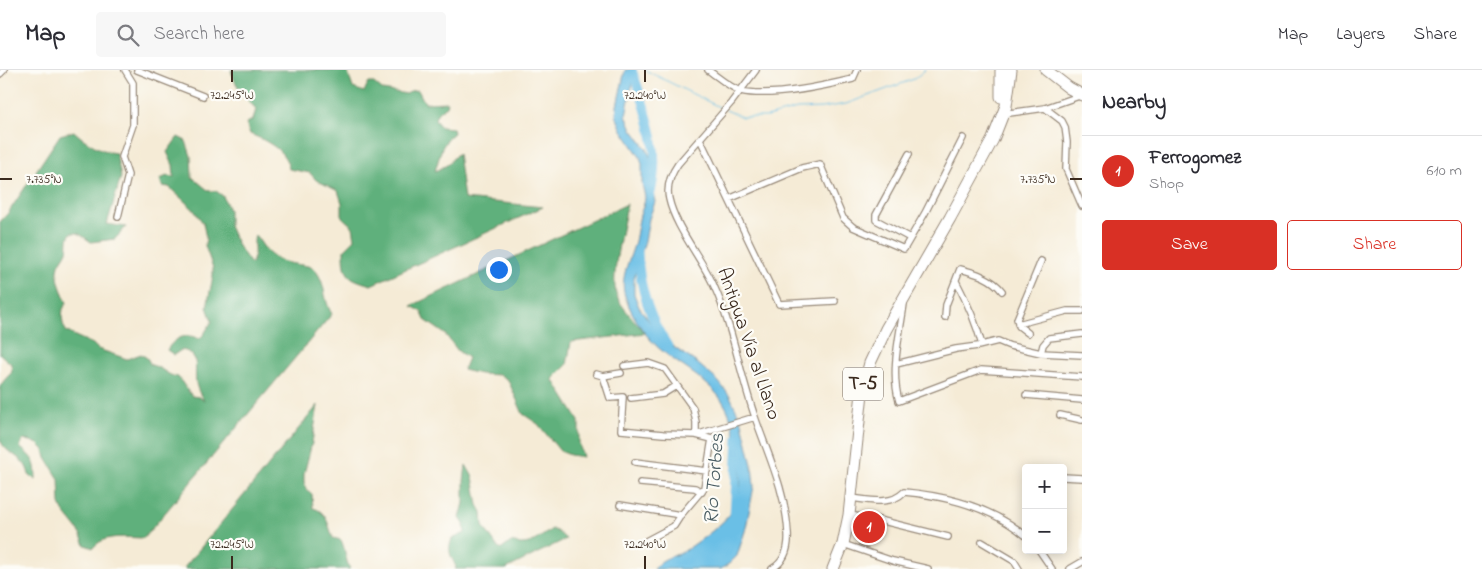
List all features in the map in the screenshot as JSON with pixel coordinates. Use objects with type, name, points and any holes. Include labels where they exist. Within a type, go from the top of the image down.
[{"type":"highway","name":"T-5","points":[[1001,70],[1000,104],[1002,114]]},
{"type":"highway","name":"T-5","points":[[836,568],[849,514],[858,420],[865,378],[886,329],[993,139],[1006,106],[1011,70]]},
{"type":"highway","points":[[1046,70],[1082,95]]},
{"type":"street","points":[[0,74],[4,70]]},
{"type":"street","points":[[118,217],[128,175],[122,157],[133,125],[133,83],[125,70]]},
{"type":"street","points":[[137,70],[203,96]]},
{"type":"street","points":[[708,70],[740,90],[769,92],[800,90],[853,79],[857,70]]},
{"type":"street","name":"Antigua Vía al Llano","points":[[756,70],[672,173],[668,184],[668,198],[681,229],[700,258],[715,288],[755,417],[778,479],[785,506],[788,535],[786,553],[777,566],[772,569]]},
{"type":"street","points":[[1002,114],[1045,108],[1082,95]]},
{"type":"street","points":[[1045,108],[1062,121],[1065,127],[1067,142],[1066,169],[1082,206]]},
{"type":"street","points":[[729,200],[802,168],[820,164],[843,218],[853,227],[904,249],[963,138]]},
{"type":"street","points":[[700,139],[779,304],[835,301]]},
{"type":"street","points":[[908,154],[876,215],[876,220],[910,238]]},
{"type":"street","points":[[1028,333],[1018,324],[1017,318],[1041,261]]},
{"type":"street","points":[[945,317],[946,305],[960,270],[974,273],[996,284],[1002,291]]},
{"type":"street","points":[[956,281],[971,310],[982,345]]},
{"type":"street","points":[[905,297],[896,364],[895,388],[898,401],[982,370],[1082,377]]},
{"type":"street","points":[[1018,324],[1063,312],[1082,311]]},
{"type":"street","points":[[1041,353],[1043,344],[1049,338],[1082,334]]},
{"type":"street","points":[[896,364],[998,341],[1010,346],[1041,353],[1082,355]]},
{"type":"street","points":[[624,366],[648,363],[665,369],[693,408],[696,435]]},
{"type":"street","points":[[596,374],[602,376],[620,373]]},
{"type":"street","points":[[602,376],[610,398],[623,397],[621,430],[696,435],[712,439],[708,471],[702,492],[674,526],[642,543]]},
{"type":"street","points":[[631,398],[663,394],[676,386]]},
{"type":"street","points":[[1026,395],[1082,400]]},
{"type":"street","points":[[1060,415],[1082,420]]},
{"type":"street","points":[[696,435],[755,417]]},
{"type":"street","points":[[636,462],[708,471]]},
{"type":"street","points":[[1067,477],[1082,478]]},
{"type":"street","points":[[640,483],[695,488],[702,492]]},
{"type":"street","points":[[851,498],[875,501],[890,500],[898,498],[904,492],[941,498],[966,504],[998,516],[1022,533]]},
{"type":"street","points":[[620,505],[682,515]]},
{"type":"street","points":[[849,514],[948,537]]},
{"type":"street","points":[[982,542],[1014,561],[1019,569]]},
{"type":"street","points":[[843,544],[893,561],[928,569]]},
{"type":"street","points":[[1042,554],[1052,569]]},
{"type":"street","points":[[1070,569],[1082,562]]},
{"type":"green space","points":[[231,70],[350,70],[348,73],[353,88],[364,92],[368,83],[374,83],[382,90],[407,94],[410,91],[418,90],[425,103],[448,102],[447,106],[438,113],[435,120],[441,127],[453,128],[454,133],[448,138],[442,148],[435,171],[447,165],[458,153],[464,199],[543,207],[371,285],[352,278],[346,271],[344,250],[355,239],[353,227],[342,217],[342,203],[338,191],[316,180],[310,173],[289,169],[280,151],[269,143],[250,134],[246,123],[253,120],[256,109],[244,96]]},
{"type":"green space","points":[[74,131],[83,139],[105,151],[116,153],[121,177],[107,224],[126,227],[115,239],[91,242],[78,233],[71,233],[69,235],[67,251],[58,270],[60,284],[67,303],[63,309],[62,317],[66,331],[93,344],[98,349],[127,359],[141,354],[147,358],[151,365],[178,377],[192,396],[199,397],[204,401],[198,391],[192,355],[181,350],[174,355],[167,350],[173,342],[181,337],[190,336],[199,339],[212,321],[207,307],[213,268],[205,246],[206,238],[203,223],[193,209],[169,187],[162,186],[160,179],[167,176],[174,177],[173,165],[167,152],[178,137],[186,141],[191,156],[192,177],[209,191],[216,191],[223,196],[229,210],[229,226],[238,246],[251,264],[254,258],[255,235],[267,251],[277,259],[312,267],[320,278],[332,314],[144,538],[110,538],[98,543],[93,548],[85,545],[79,531],[63,511],[60,504],[59,479],[46,458],[44,450],[38,444],[23,440],[20,447],[33,460],[36,480],[29,475],[23,463],[6,449],[0,439],[0,387],[12,372],[11,364],[0,354],[0,222],[60,135]]},
{"type":"green space","points":[[627,204],[616,267],[615,291],[627,312],[645,333],[571,342],[567,365],[553,379],[579,421],[579,443],[583,457],[570,455],[560,451],[538,424],[523,414],[508,380],[500,375],[480,374],[463,370],[468,358],[458,351],[445,334],[425,320],[421,311],[411,306]]},
{"type":"green space","points":[[318,405],[304,482],[306,489],[312,494],[313,508],[324,515],[333,538],[341,540],[350,569],[185,569],[184,568]]},
{"type":"green space","points":[[466,465],[473,477],[478,505],[482,512],[483,526],[499,549],[502,549],[511,542],[517,544],[528,543],[552,529],[566,539],[506,569],[455,569],[450,547],[452,539],[465,533],[464,524],[460,518],[464,503]]},
{"type":"water","points":[[625,70],[635,70],[626,115],[632,129],[647,149],[652,162],[655,202],[634,277],[634,294],[639,307],[657,332],[672,346],[697,363],[718,381],[730,396],[742,422],[752,465],[754,486],[746,528],[737,556],[721,569],[654,569],[660,562],[682,552],[697,542],[718,527],[729,516],[738,497],[740,468],[733,427],[723,402],[704,382],[653,342],[636,320],[625,296],[624,275],[635,241],[645,197],[640,157],[622,130],[616,116]]},
{"type":"waterway","name":"Río Torbes","points":[[632,70],[652,132],[655,163],[650,196]]},
{"type":"waterway","points":[[645,70],[723,109]]},
{"type":"waterway","points":[[726,110],[742,117],[767,117],[797,109],[822,108],[846,104],[914,79],[925,70]]},
{"type":"waterway","name":"Río Torbes","points":[[638,252],[640,277],[646,301],[655,324],[668,346]]},
{"type":"waterway","name":"Río Torbes","points":[[734,516],[738,437]]},
{"type":"place","name":"Ferrogomez","points":[[869,527]]}]
